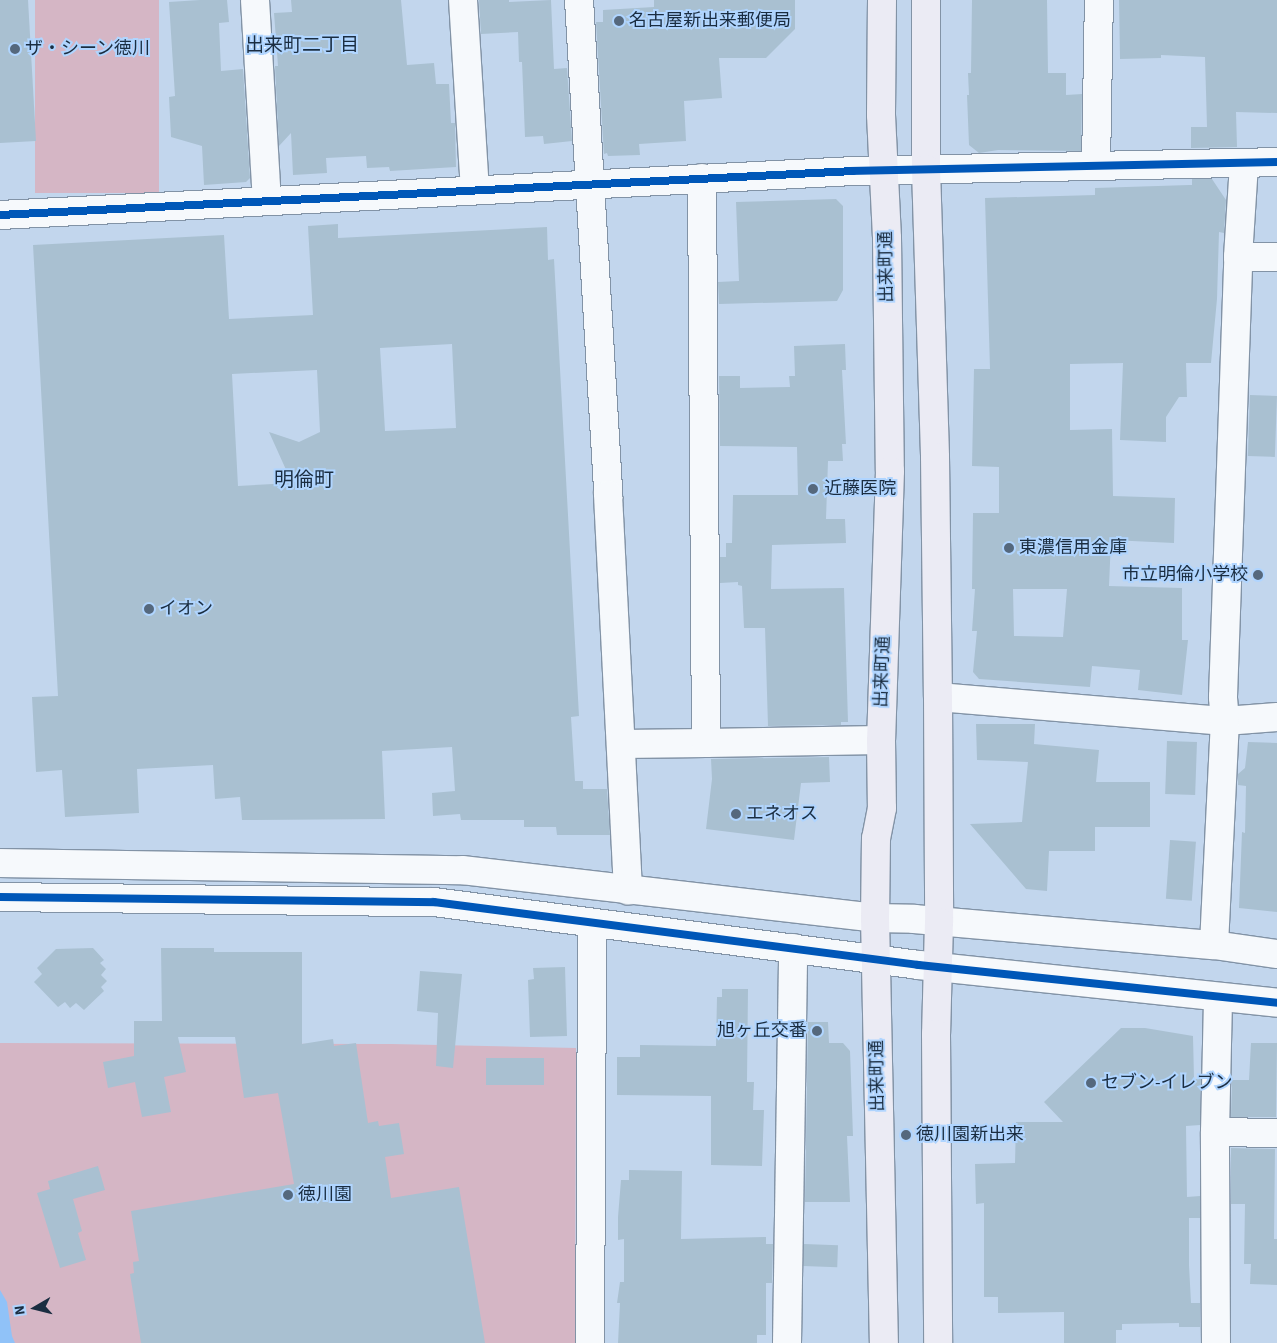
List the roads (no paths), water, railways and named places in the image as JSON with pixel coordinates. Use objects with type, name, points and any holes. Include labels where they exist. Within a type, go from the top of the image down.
[{"type":"main road","name":"出来町通","points":[[882,0],[881,115],[884,171],[890,471],[881,740],[882,808],[876,838],[875,960],[884,1343]]},
{"type":"main road","points":[[926,0],[926,169],[935,457],[938,697],[939,922],[936,1034],[938,1343]]},
{"type":"street","points":[[255,0],[267,200]]},
{"type":"street","points":[[463,0],[475,190]]},
{"type":"street","points":[[579,0],[591,183],[628,890]]},
{"type":"street","points":[[1096,166],[1099,0]]},
{"type":"street","points":[[0,215],[702,178],[926,169],[1277,162]]},
{"type":"street","points":[[1214,945],[1225,721],[1223,687],[1238,256],[1244,163]]},
{"type":"street","points":[[702,178],[706,743]]},
{"type":"street","points":[[1238,256],[1277,257]]},
{"type":"street","points":[[938,697],[1225,721],[1277,717]]},
{"type":"street","points":[[621,744],[881,740]]},
{"type":"street","points":[[0,863],[462,870],[875,918],[1214,945],[1277,954]]},
{"type":"street","points":[[0,897],[434,902],[875,960],[1277,1003]]},
{"type":"street","points":[[590,1343],[592,923]]},
{"type":"street","points":[[788,1343],[793,948]]},
{"type":"street","points":[[1216,1343],[1215,1132],[1218,997]]},
{"type":"street","points":[[1215,1132],[1277,1133]]},
{"type":"water","points":[[0,1290],[7,1302],[12,1336],[15,1343],[0,1343]]},
{"type":"place","name":"名古屋新出来郵便局","points":[[619,21]]},
{"type":"place","name":"ザ・シーン徳川","points":[[15,49]]},
{"type":"place","name":"近藤医院","points":[[813,489]]},
{"type":"place","name":"東濃信用金庫","points":[[1009,548]]},
{"type":"place","name":"市立明倫小学校","points":[[1258,575]]},
{"type":"place","name":"イオン","points":[[149,609]]},
{"type":"place","name":"エネオス","points":[[736,814]]},
{"type":"place","name":"旭ヶ丘交番","points":[[817,1031]]},
{"type":"place","name":"セブン-イレブン","points":[[1091,1083]]},
{"type":"place","name":"徳川園新出来","points":[[906,1135]]},
{"type":"place","name":"徳川園","points":[[288,1195]]},
{"type":"district","name":"出来町二丁目","points":[[302,46]]},
{"type":"district","name":"明倫町","points":[[304,480]]}]
